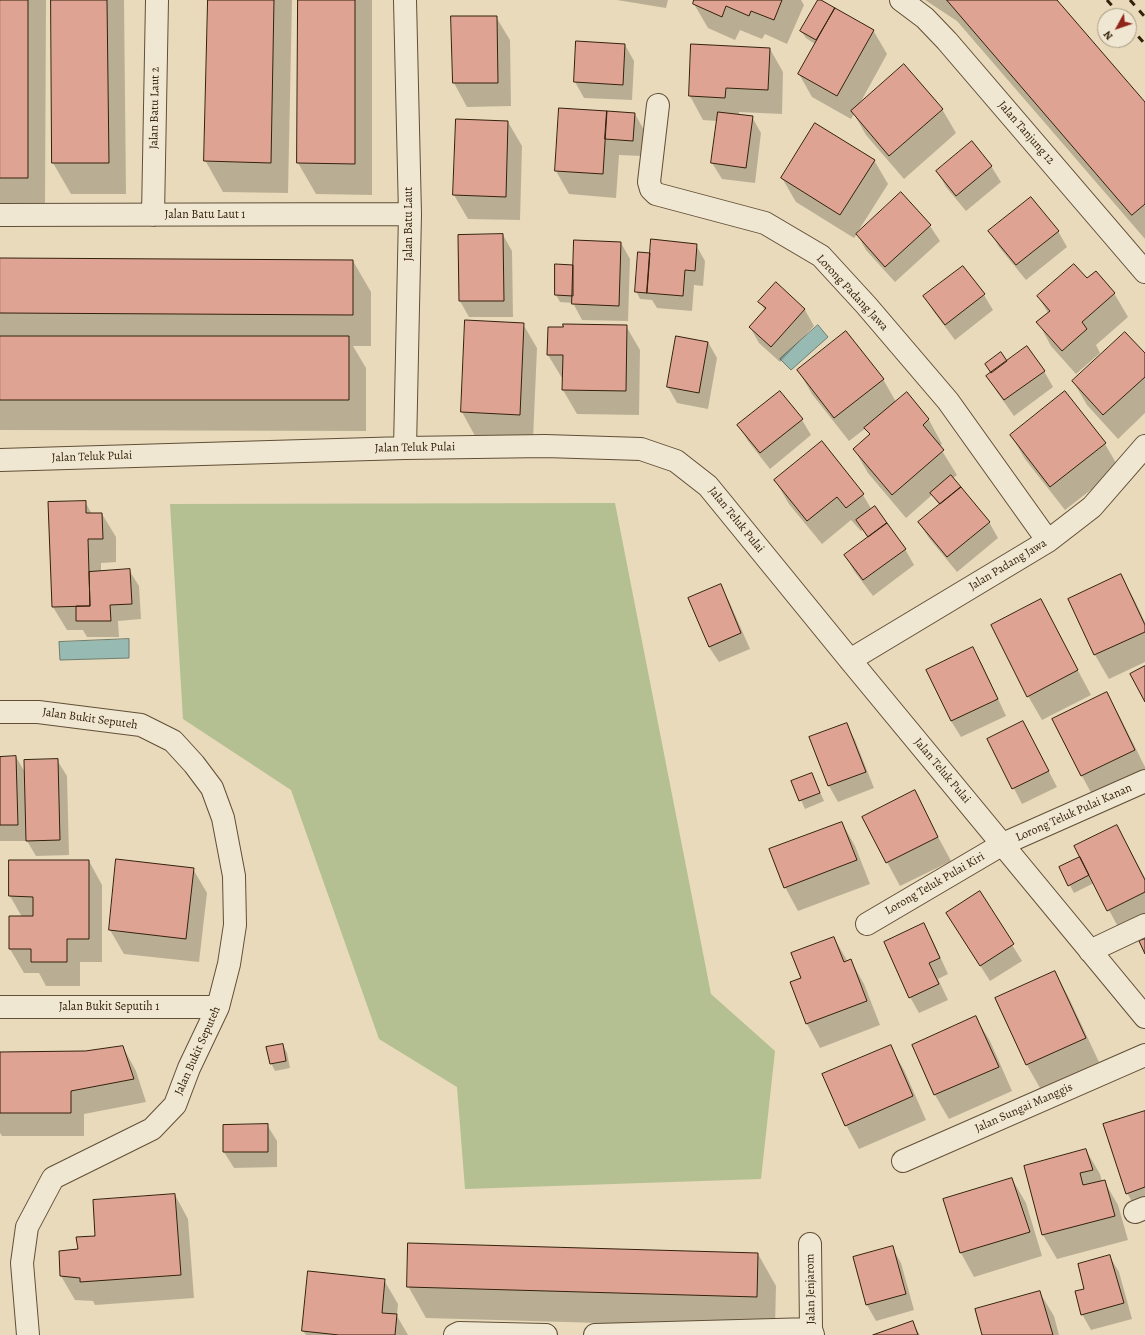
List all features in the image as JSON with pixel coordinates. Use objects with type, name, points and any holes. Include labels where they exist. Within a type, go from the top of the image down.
[{"type":"street","name":"Jalan Batu Laut 2","points":[[153,215],[157,0]]},
{"type":"street","name":"Jalan Batu Laut","points":[[405,0],[410,214],[406,448]]},
{"type":"street","name":"Jalan Tanjung 12","points":[[901,0],[925,18],[947,41],[1145,272]]},
{"type":"street","name":"Lorong Padang Jawa","points":[[658,105],[649,182],[651,189],[656,194],[765,223],[821,256],[866,305],[948,401],[1048,541]]},
{"type":"street","name":"Jalan Batu Laut 1","points":[[0,216],[410,214]]},
{"type":"street","name":"Jalan Teluk Pulai","points":[[0,460],[406,448],[545,446],[641,449],[676,461],[708,486],[1145,1018]]},
{"type":"street","name":"Jalan Padang Jawa","points":[[850,660],[1048,541],[1092,507],[1142,456]]},
{"type":"street","name":"Jalan Bukit Seputeh","points":[[0,712],[38,712],[141,725],[173,741],[194,764],[212,788],[223,818],[234,876],[235,925],[229,964],[218,1007],[189,1068],[174,1105],[152,1129],[53,1178],[26,1227],[22,1264],[28,1335]]},
{"type":"street","name":"Lorong Teluk Pulai Kanan","points":[[1002,844],[1145,781]]},
{"type":"street","name":"Lorong Teluk Pulai Kiri","points":[[867,924],[1002,844]]},
{"type":"street","points":[[1090,951],[1145,925]]},
{"type":"street","name":"Jalan Bukit Seputih 1","points":[[0,1007],[218,1007]]},
{"type":"street","name":"Jalan Sungai Manggis","points":[[903,1161],[1145,1055]]},
{"type":"street","name":"Jalan Jenjarom","points":[[810,1244],[812,1332]]},
{"type":"street","points":[[595,1335],[812,1332]]},
{"type":"street","points":[[455,1335],[459,1333],[546,1335]]},
{"type":"green space","points":[[615,503],[711,994],[775,1051],[761,1179],[465,1189],[457,1087],[379,1039],[291,790],[183,719],[170,504]]},
{"type":"water","points":[[818,325],[828,337],[791,370],[780,359]]},
{"type":"water","points":[[129,639],[129,658],[60,660],[59,642]]},
{"type":"building","points":[[0,0],[28,0],[28,178],[0,178]]},
{"type":"building","points":[[51,0],[107,0],[109,163],[52,163]]},
{"type":"building","points":[[208,0],[274,0],[271,163],[204,161]]},
{"type":"building","points":[[298,0],[355,0],[355,164],[297,163]]},
{"type":"building","points":[[694,0],[782,0],[774,20],[751,11],[749,16],[726,6],[722,17],[693,4]]},
{"type":"building","points":[[818,0],[821,0],[835,8],[816,40],[800,31]]},
{"type":"building","points":[[947,0],[1057,0],[1145,102],[1145,204],[1132,215]]},
{"type":"building","points":[[835,8],[874,30],[837,96],[798,74]]},
{"type":"building","points":[[451,16],[497,16],[498,83],[453,83]]},
{"type":"building","points":[[576,41],[625,44],[623,85],[574,82]]},
{"type":"building","points":[[691,44],[770,48],[768,90],[726,88],[725,98],[689,96]]},
{"type":"building","points":[[904,64],[943,109],[889,156],[851,111]]},
{"type":"building","points":[[559,108],[607,111],[603,174],[555,171]]},
{"type":"building","points":[[607,111],[635,113],[633,141],[605,139]]},
{"type":"building","points":[[718,112],[753,116],[746,168],[711,163]]},
{"type":"building","points":[[456,119],[508,121],[506,197],[453,195]]},
{"type":"building","points":[[815,123],[875,160],[840,215],[781,178]]},
{"type":"building","points":[[972,141],[992,166],[956,196],[936,171]]},
{"type":"building","points":[[901,192],[931,225],[885,267],[856,234]]},
{"type":"building","points":[[1031,197],[1059,231],[1016,265],[988,231]]},
{"type":"building","points":[[503,234],[504,301],[459,301],[458,235]]},
{"type":"building","points":[[651,239],[697,244],[695,271],[685,270],[683,296],[647,293]]},
{"type":"building","points":[[574,240],[621,242],[619,306],[572,304]]},
{"type":"building","points":[[638,252],[650,253],[647,293],[635,292]]},
{"type":"building","points":[[0,258],[353,260],[353,315],[0,313]]},
{"type":"building","points":[[555,264],[573,265],[573,296],[555,295]]},
{"type":"building","points":[[1074,264],[1087,278],[1096,271],[1115,293],[1082,322],[1087,329],[1062,351],[1036,322],[1050,311],[1037,296]]},
{"type":"building","points":[[963,266],[985,294],[945,325],[923,296]]},
{"type":"building","points":[[776,282],[805,309],[771,347],[749,327],[766,308],[758,302]]},
{"type":"building","points":[[465,320],[524,323],[520,415],[461,412]]},
{"type":"building","points":[[563,324],[627,325],[626,391],[562,390],[563,355],[547,355],[548,327],[563,327]]},
{"type":"building","points":[[846,331],[884,379],[834,418],[797,370]]},
{"type":"building","points":[[1125,332],[1145,353],[1145,377],[1103,415],[1072,381]]},
{"type":"building","points":[[0,336],[349,336],[349,400],[0,400]]},
{"type":"building","points":[[676,336],[708,342],[699,393],[667,387]]},
{"type":"building","points":[[1027,346],[1045,371],[1004,400],[986,376]]},
{"type":"building","points":[[1001,352],[1007,361],[991,373],[985,364]]},
{"type":"building","points":[[780,391],[803,419],[760,453],[737,425]]},
{"type":"building","points":[[1065,391],[1106,443],[1050,487],[1010,435]]},
{"type":"building","points":[[907,392],[929,419],[923,425],[944,450],[892,495],[853,449],[870,434],[864,428]]},
{"type":"building","points":[[822,441],[864,494],[846,508],[837,497],[807,521],[774,480]]},
{"type":"building","points":[[951,475],[961,487],[940,504],[930,493]]},
{"type":"building","points":[[961,487],[990,522],[947,557],[918,522]]},
{"type":"building","points":[[86,501],[86,513],[102,513],[103,539],[88,539],[90,606],[52,607],[48,502]]},
{"type":"building","points":[[875,506],[887,523],[868,537],[856,520]]},
{"type":"building","points":[[887,523],[906,549],[863,580],[844,555]]},
{"type":"building","points":[[130,569],[132,604],[110,605],[111,621],[76,621],[76,606],[90,606],[89,572]]},
{"type":"building","points":[[1121,574],[1145,625],[1145,632],[1094,655],[1068,599]]},
{"type":"building","points":[[721,584],[741,633],[709,647],[688,598]]},
{"type":"building","points":[[1041,599],[1078,670],[1027,697],[991,625]]},
{"type":"building","points":[[973,647],[998,699],[951,721],[926,670]]},
{"type":"building","points":[[1145,666],[1145,702],[1130,674]]},
{"type":"building","points":[[1107,692],[1135,750],[1081,776],[1052,719]]},
{"type":"building","points":[[1023,721],[1049,771],[1012,789],[987,739]]},
{"type":"building","points":[[847,723],[866,772],[828,786],[809,737]]},
{"type":"building","points":[[16,756],[18,825],[0,825],[0,757]]},
{"type":"building","points":[[58,759],[60,840],[26,841],[24,760]]},
{"type":"building","points":[[812,773],[820,793],[799,801],[791,781]]},
{"type":"building","points":[[915,790],[938,837],[886,863],[862,817]]},
{"type":"building","points":[[842,822],[857,860],[784,888],[769,849]]},
{"type":"building","points":[[1117,825],[1145,880],[1145,892],[1107,911],[1074,846]]},
{"type":"building","points":[[1080,857],[1089,875],[1068,886],[1059,867]]},
{"type":"building","points":[[116,859],[194,868],[186,939],[109,930]]},
{"type":"building","points":[[9,860],[89,860],[89,939],[67,939],[67,962],[31,962],[31,949],[9,949],[9,916],[33,916],[33,897],[9,896]]},
{"type":"building","points":[[980,891],[1014,944],[980,966],[946,913]]},
{"type":"building","points":[[924,923],[940,958],[929,963],[939,984],[909,998],[884,942]]},
{"type":"building","points":[[834,937],[844,962],[851,959],[867,1001],[806,1024],[790,982],[801,978],[791,953]]},
{"type":"building","points":[[1145,939],[1145,954],[1139,941]]},
{"type":"building","points":[[1055,971],[1086,1038],[1026,1065],[995,998]]},
{"type":"building","points":[[976,1016],[999,1067],[934,1095],[912,1045]]},
{"type":"building","points":[[283,1044],[286,1061],[270,1064],[266,1047]]},
{"type":"building","points":[[891,1045],[913,1096],[845,1126],[822,1074]]},
{"type":"building","points":[[123,1046],[134,1079],[71,1091],[71,1113],[0,1113],[0,1052],[85,1051]]},
{"type":"building","points":[[1145,1111],[1145,1187],[1126,1194],[1103,1124]]},
{"type":"building","points":[[268,1124],[268,1152],[223,1152],[223,1125]]},
{"type":"building","points":[[1086,1149],[1093,1170],[1080,1173],[1083,1185],[1105,1180],[1115,1216],[1042,1235],[1024,1166]]},
{"type":"building","points":[[1012,1178],[1030,1232],[960,1253],[943,1199]]},
{"type":"building","points":[[175,1194],[181,1275],[80,1282],[80,1278],[60,1276],[59,1251],[78,1249],[76,1237],[95,1236],[93,1200]]},
{"type":"building","points":[[408,1243],[758,1253],[757,1297],[407,1287]]},
{"type":"building","points":[[893,1246],[906,1294],[866,1305],[853,1257]]},
{"type":"building","points":[[1110,1255],[1124,1303],[1081,1315],[1075,1291],[1084,1289],[1078,1264]]},
{"type":"building","points":[[308,1271],[385,1279],[382,1313],[397,1314],[395,1335],[339,1335],[302,1331]]},
{"type":"building","points":[[1040,1291],[1053,1335],[982,1335],[975,1309]]},
{"type":"building","points":[[913,1321],[918,1335],[873,1335]]},
{"type":"railway","points":[[1107,0],[1114,8]]},
{"type":"railway","points":[[1130,0],[1145,17]]},
{"type":"railway","points":[[1137,35],[1145,44]]}]
